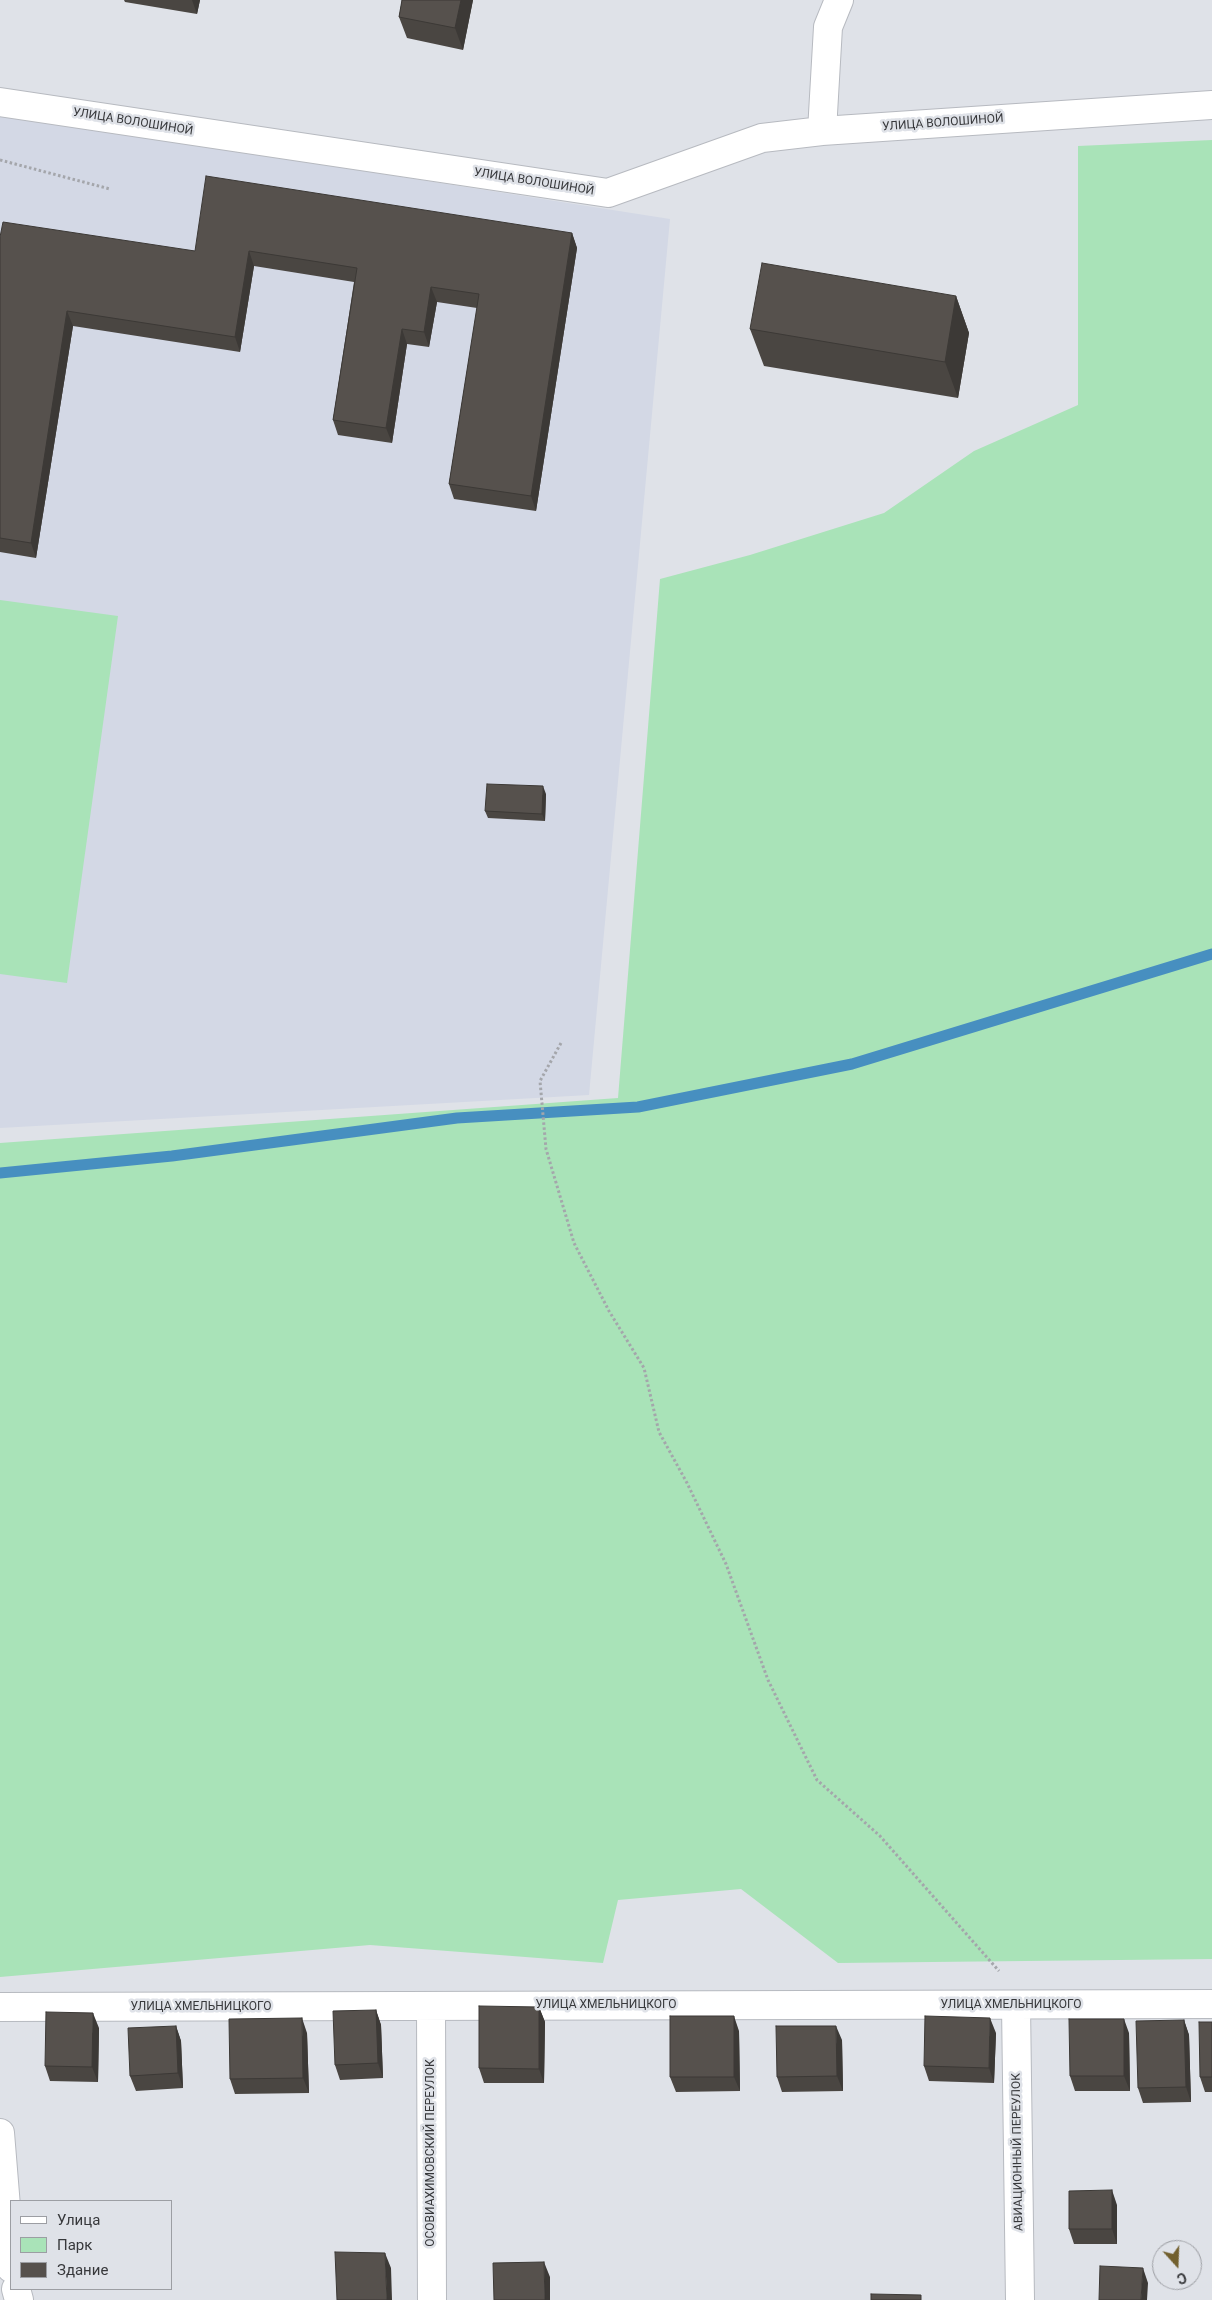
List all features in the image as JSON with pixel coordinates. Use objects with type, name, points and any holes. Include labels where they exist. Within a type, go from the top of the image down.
[{"type":"street","points":[[822,132],[828,27],[839,0]]},
{"type":"street","name":"УЛИЦА ВОЛОШИНОЙ","points":[[0,102],[608,193],[762,138],[822,132],[1212,105]]},
{"type":"street","name":"АВИАЦИОННЫЙ ПЕРЕУЛОК","points":[[1016,2004],[1020,2300]]},
{"type":"street","name":"УЛИЦА ХМЕЛЬНИЦКОГО","points":[[0,2007],[1212,2004]]},
{"type":"street","name":"ОСОВИАХИМОВСКИЙ ПЕРЕУЛОК","points":[[431,2006],[432,2300]]},
{"type":"street","points":[[0,2133],[10,2256]]},
{"type":"path","points":[[0,160],[110,188]]},
{"type":"path","points":[[561,1043],[540,1082],[546,1149],[574,1243],[609,1310],[644,1368],[658,1432],[687,1483],[726,1564],[768,1680],[817,1780],[880,1836],[943,1905],[998,1970],[1016,2004]]},
{"type":"shaded area","points":[[0,114],[670,219],[589,1095],[0,1128]]},
{"type":"green space","points":[[1212,140],[1212,1959],[838,1963],[741,1889],[618,1900],[603,1963],[370,1945],[0,1977],[0,1143],[618,1098],[660,579],[750,555],[884,513],[974,451],[1078,405],[1078,146]]},
{"type":"green space","points":[[0,600],[118,616],[67,983],[0,974]]},
{"type":"building","points":[[402,0],[461,0],[455,28],[399,17]]},
{"type":"building","points":[[206,176],[572,233],[531,496],[449,484],[479,294],[431,287],[424,332],[402,329],[386,428],[333,420],[357,268],[249,251],[235,337],[67,311],[31,543],[0,538],[0,237],[3,222],[195,251]]},
{"type":"building","points":[[762,263],[956,296],[945,362],[750,329]]},
{"type":"building","points":[[487,784],[543,786],[542,814],[485,811]]},
{"type":"building","points":[[479,2006],[539,2007],[539,2069],[479,2068]]},
{"type":"building","points":[[376,2010],[378,2063],[335,2065],[333,2011]]},
{"type":"building","points":[[46,2012],[93,2013],[92,2067],[45,2066]]},
{"type":"building","points":[[670,2016],[734,2016],[734,2077],[670,2077]]},
{"type":"building","points":[[925,2016],[990,2018],[989,2068],[924,2066]]},
{"type":"building","points":[[302,2018],[303,2078],[230,2079],[229,2019]]},
{"type":"building","points":[[1069,2019],[1124,2019],[1124,2076],[1070,2076]]},
{"type":"building","points":[[1184,2020],[1186,2087],[1138,2088],[1136,2021]]},
{"type":"building","points":[[1199,2022],[1212,2022],[1212,2077],[1200,2077]]},
{"type":"building","points":[[176,2026],[178,2073],[130,2076],[128,2028]]},
{"type":"building","points":[[776,2026],[836,2026],[837,2076],[777,2077]]},
{"type":"building","points":[[1112,2190],[1112,2229],[1069,2229],[1069,2191]]},
{"type":"building","points":[[335,2252],[385,2253],[387,2300],[337,2300]]},
{"type":"building","points":[[544,2262],[545,2300],[494,2300],[493,2263]]},
{"type":"building","points":[[1100,2266],[1143,2268],[1141,2300],[1099,2300]]},
{"type":"building","points":[[871,2294],[921,2295],[921,2300],[871,2300]]},
{"type":"waterway","points":[[0,1173],[172,1156],[457,1118],[638,1107],[852,1064],[1212,954]]}]
